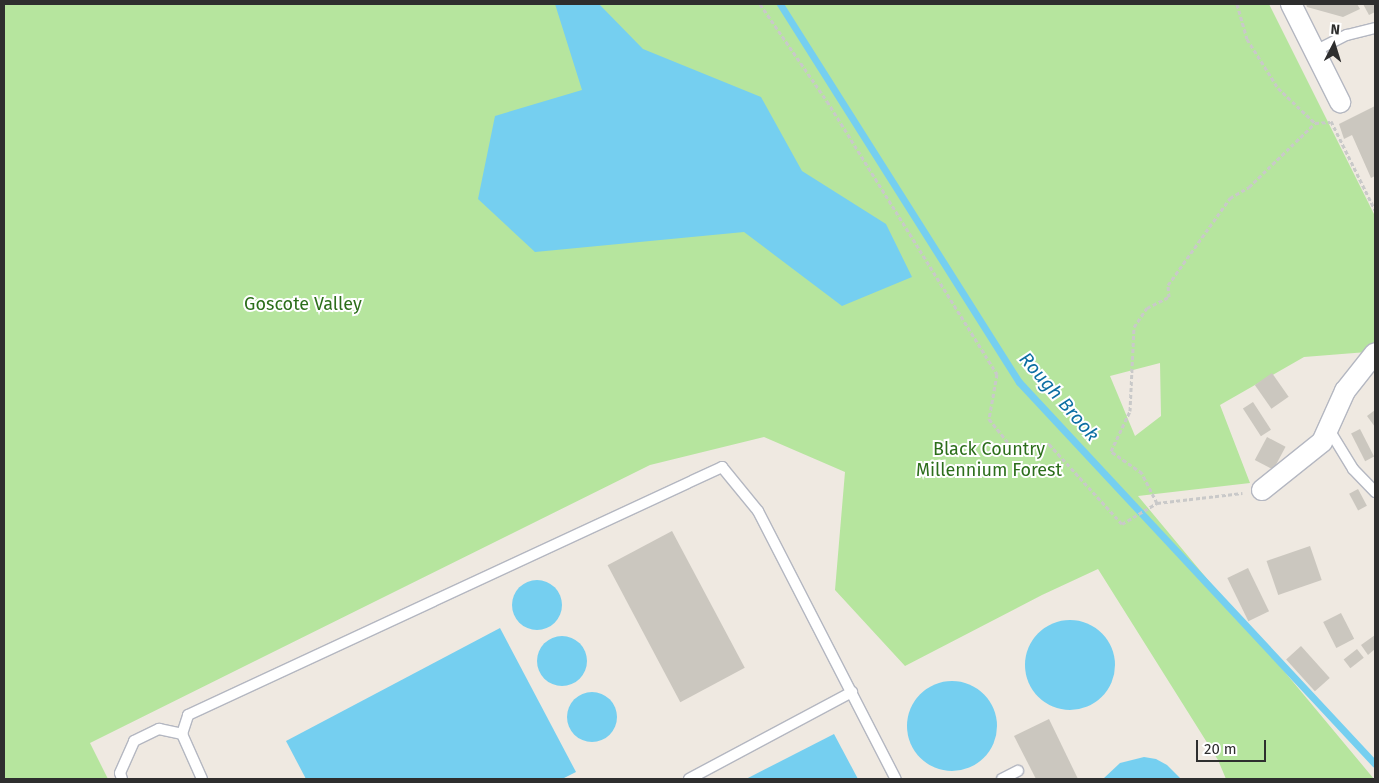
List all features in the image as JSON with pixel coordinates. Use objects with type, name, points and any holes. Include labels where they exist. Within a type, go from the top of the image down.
[{"type":"street","points":[[1291,4],[1340,102]]},
{"type":"street","points":[[1262,490],[1322,442],[1345,391],[1375,353]]},
{"type":"lane","points":[[1315,51],[1348,35],[1375,28]]},
{"type":"lane","points":[[1328,428],[1352,469],[1375,492]]},
{"type":"lane","points":[[202,779],[182,734],[188,715],[722,467],[758,510],[896,779]]},
{"type":"lane","points":[[689,779],[852,692]]},
{"type":"lane","points":[[122,779],[120,774],[134,741],[160,729],[182,734]]},
{"type":"lane","points":[[1002,779],[1018,771]]},
{"type":"path","points":[[760,4],[826,101],[997,374],[989,419],[1009,444],[1049,444],[1122,524],[1157,503],[1262,490]]},
{"type":"path","points":[[1237,4],[1247,39],[1278,88],[1315,123]]},
{"type":"path","points":[[1331,122],[1340,102]]},
{"type":"path","points":[[1157,503],[1142,474],[1111,451],[1130,411],[1134,327],[1147,308],[1168,297],[1168,284],[1230,198],[1249,187],[1315,123],[1331,122]]},
{"type":"path","points":[[1331,122],[1375,210]]},
{"type":"green space","name":"Goscote Valley","points":[[4,4],[1269,4],[1375,216],[1375,344],[1367,352],[1304,357],[1220,405],[1250,483],[1138,496],[1374,779],[1226,779],[1218,760],[1098,569],[1042,595],[905,666],[835,590],[845,472],[764,437],[650,465],[90,743],[108,779],[4,779]],"holes":[[[1160,363],[1161,416],[1135,436],[1110,376]]]},
{"type":"water","points":[[555,4],[599,4],[643,49],[761,97],[802,171],[886,224],[912,277],[842,306],[744,232],[535,252],[478,199],[495,116],[582,90]]},
{"type":"water","points":[[537,580],[546,582],[557,591],[562,605],[560,614],[551,625],[537,630],[528,628],[517,619],[512,605],[514,596],[523,585]]},
{"type":"water","points":[[1070,620],[1087,623],[1102,633],[1112,648],[1115,665],[1112,682],[1102,697],[1087,707],[1070,710],[1053,707],[1038,697],[1028,682],[1025,665],[1028,648],[1038,633],[1053,623]]},
{"type":"water","points":[[500,628],[576,772],[562,779],[306,779],[286,741]]},
{"type":"water","points":[[562,636],[571,638],[582,647],[587,661],[585,670],[576,681],[562,686],[553,684],[542,675],[537,661],[539,652],[548,641]]},
{"type":"water","points":[[952,681],[969,684],[984,694],[994,709],[997,726],[994,743],[984,758],[969,768],[952,771],[935,768],[920,758],[910,743],[907,726],[910,709],[920,694],[935,684]]},
{"type":"water","points":[[592,692],[601,694],[612,703],[617,717],[615,726],[606,737],[592,742],[583,740],[572,731],[567,717],[569,708],[578,697]]},
{"type":"water","points":[[834,734],[858,779],[746,779]]},
{"type":"water","points":[[1144,757],[1156,759],[1167,765],[1181,779],[1103,779],[1120,763]]},
{"type":"building","points":[[1306,4],[1357,4],[1360,9],[1343,17],[1307,7]]},
{"type":"building","points":[[1363,4],[1375,4],[1375,12],[1369,15]]},
{"type":"building","points":[[1375,106],[1375,176],[1371,178],[1352,135],[1344,139],[1339,124]]},
{"type":"building","points":[[1272,373],[1289,397],[1271,409],[1255,385]]},
{"type":"building","points":[[1253,402],[1271,430],[1261,436],[1243,409]]},
{"type":"building","points":[[1375,410],[1375,427],[1367,416]]},
{"type":"building","points":[[1360,429],[1374,457],[1365,461],[1351,434]]},
{"type":"building","points":[[1267,437],[1286,447],[1273,470],[1255,460]]},
{"type":"building","points":[[1358,489],[1367,506],[1358,510],[1349,494]]},
{"type":"building","points":[[672,531],[745,668],[680,702],[608,565]]},
{"type":"building","points":[[1310,546],[1322,580],[1278,595],[1267,561]]},
{"type":"building","points":[[1248,568],[1269,611],[1248,621],[1227,578]]},
{"type":"building","points":[[1341,613],[1354,639],[1336,648],[1323,622]]},
{"type":"building","points":[[1375,635],[1375,649],[1368,655],[1361,645]]},
{"type":"building","points":[[1301,646],[1330,678],[1315,691],[1286,659]]},
{"type":"building","points":[[1357,649],[1364,658],[1350,668],[1344,659]]},
{"type":"building","points":[[1049,719],[1078,779],[1036,779],[1014,736]]},
{"type":"waterway","name":"Rough Brook","points":[[780,4],[1019,382],[1375,764]]},
{"type":"park label","name":"Black Country Millennium Forest","points":[[989,460]]}]
